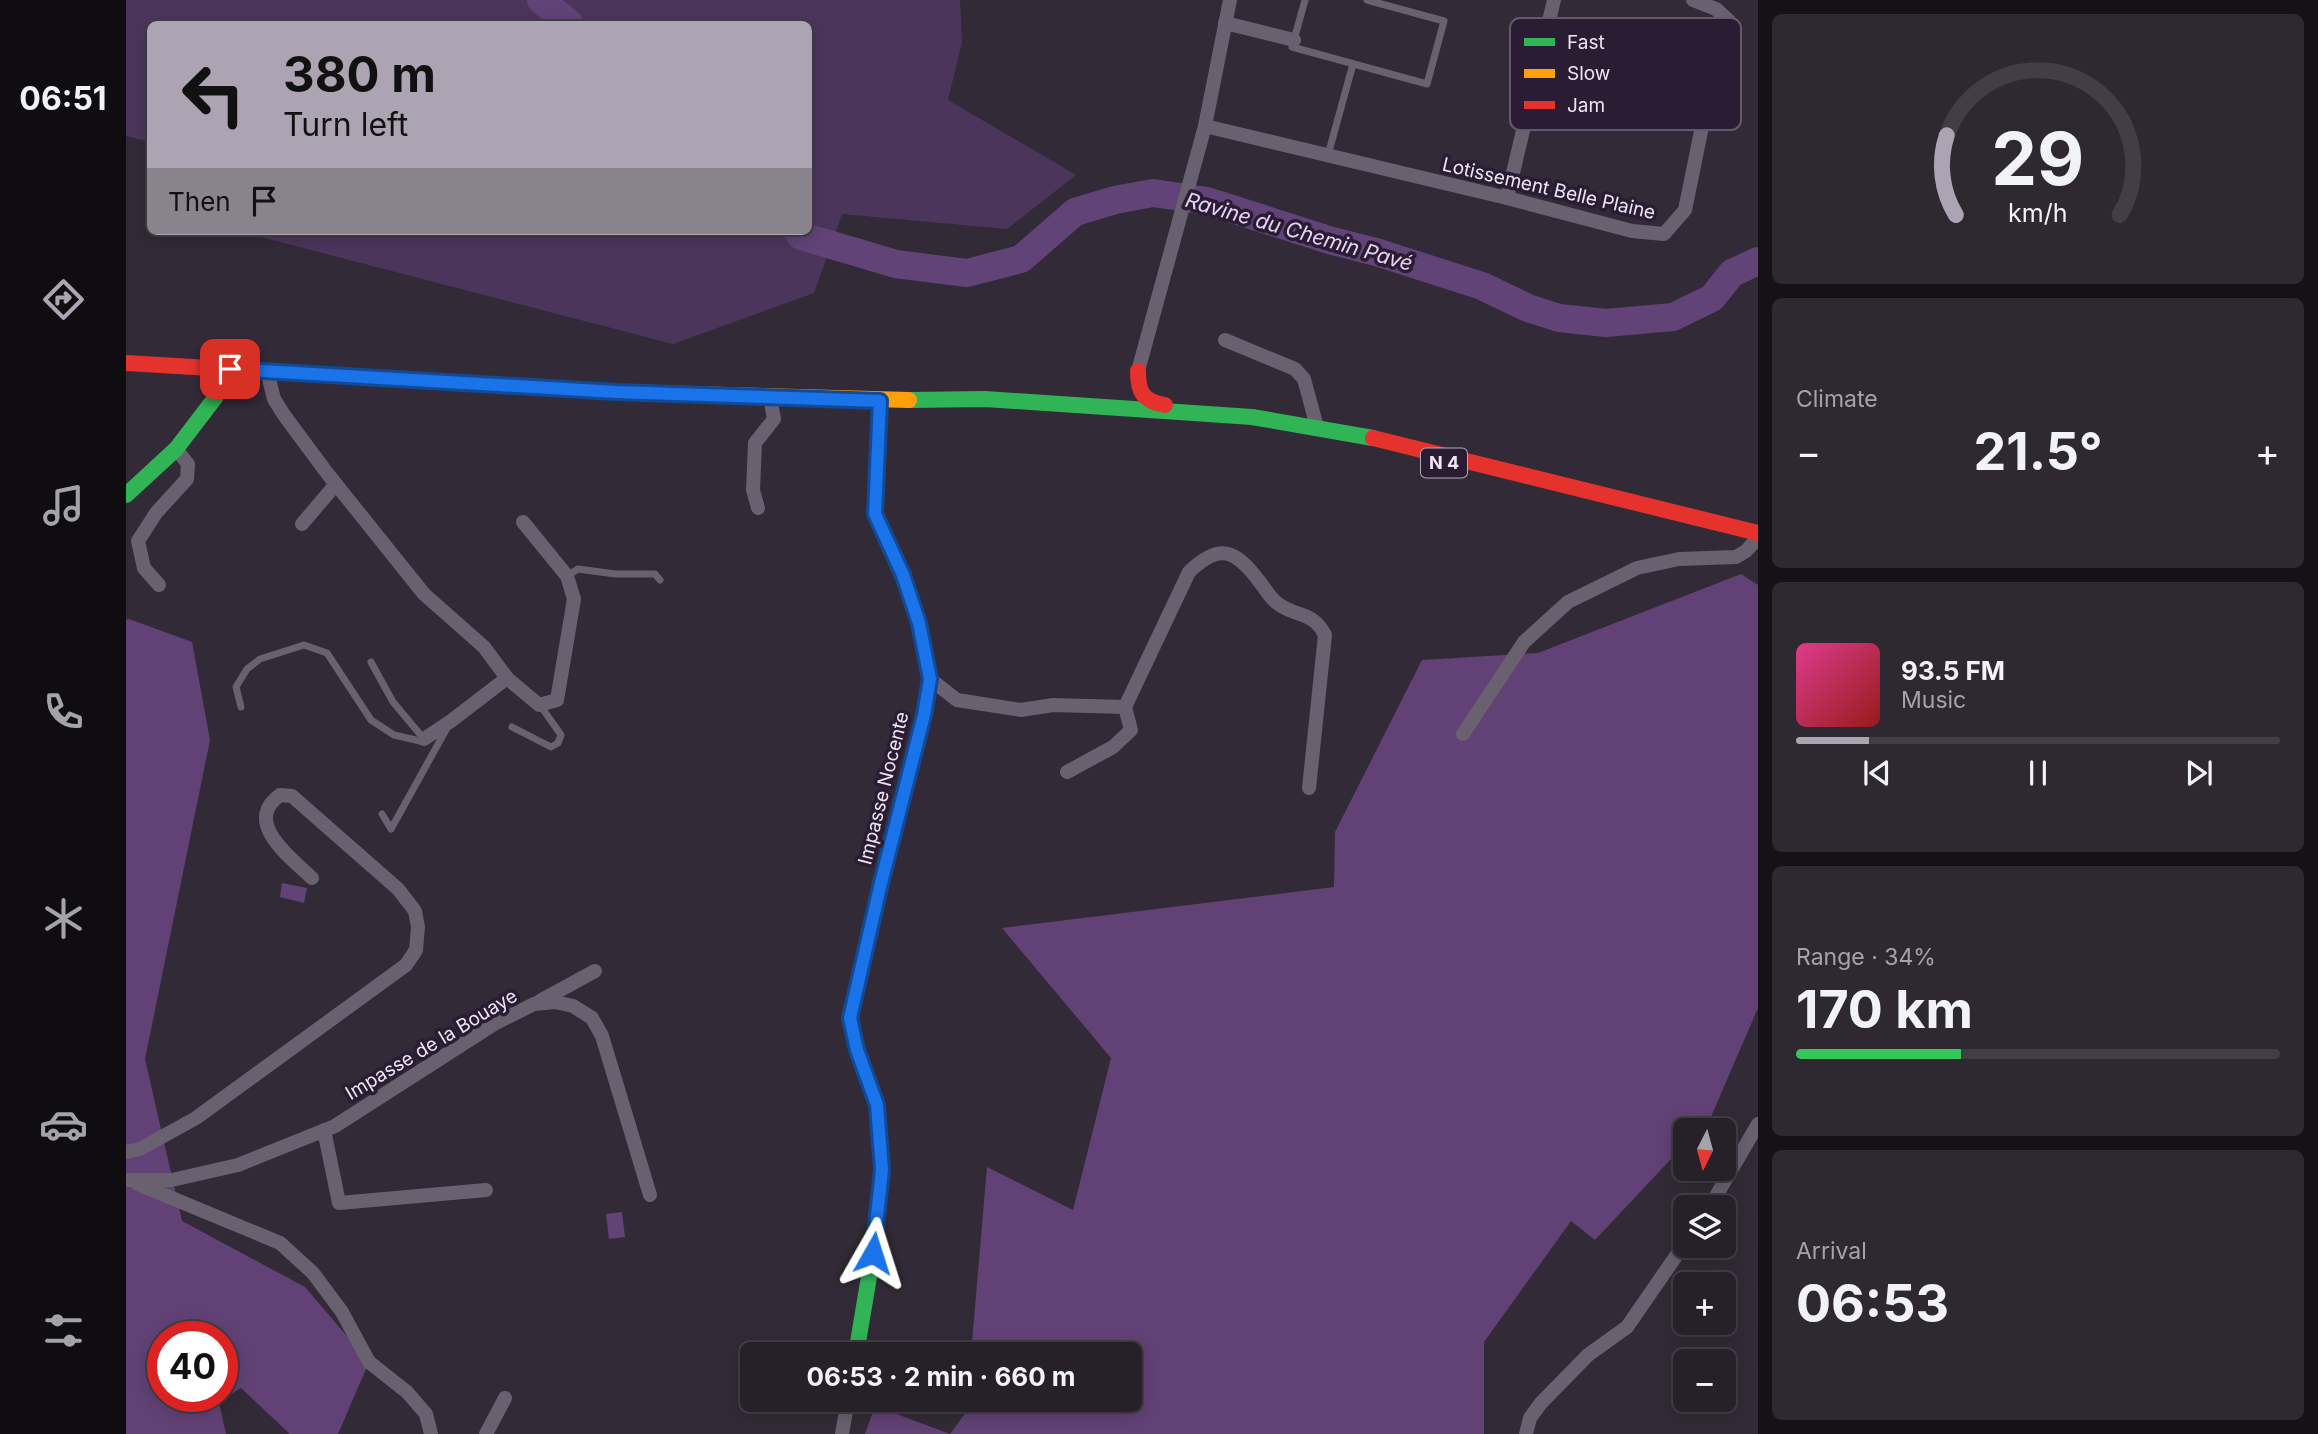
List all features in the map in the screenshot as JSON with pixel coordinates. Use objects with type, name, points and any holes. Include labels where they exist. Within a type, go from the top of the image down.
[{"type":"main road","name":"N 4","points":[[126,363],[602,391],[880,401],[985,399],[1252,417],[1413,447],[1757,538]]},
{"type":"main road","points":[[126,495],[176,449],[215,398],[230,369]]},
{"type":"main road","points":[[1080,404],[1087,399],[1125,397],[1130,392],[1138,371]]},
{"type":"main road","points":[[1138,371],[1138,388],[1146,401],[1204,409],[1210,413]]},
{"type":"main road","name":"N 4","points":[[924,399],[1126,413],[1279,428],[1390,450],[1757,538]]},
{"type":"main road","name":"Impasse Nocente","points":[[858,1342],[873,1253],[882,1170],[877,1105],[857,1050],[850,1018],[924,715],[930,679],[919,623],[903,575],[875,514],[880,401]]},
{"type":"street","points":[[1138,371],[1205,126],[1230,0]]},
{"type":"street","points":[[1550,18],[1554,0]]},
{"type":"street","name":"Lotissement Belle Plaine","points":[[1693,0],[1716,9],[1726,18]]},
{"type":"street","points":[[1225,23],[1294,40]]},
{"type":"street","name":"Lotissement Belle Plaine","points":[[1205,126],[1507,198],[1632,231],[1664,234],[1685,210],[1701,130]]},
{"type":"street","points":[[1507,198],[1523,130]]},
{"type":"street","points":[[1225,340],[1295,369],[1304,379],[1317,427]]},
{"type":"street","points":[[267,372],[274,399],[336,484],[424,594],[484,647],[507,678],[539,705],[557,700],[574,599],[567,576],[523,522]]},
{"type":"street","points":[[758,508],[753,490],[755,443],[774,419],[770,397]]},
{"type":"street","points":[[159,584],[144,568],[138,541],[156,513],[187,479],[188,464],[176,449]]},
{"type":"street","points":[[302,524],[336,484]]},
{"type":"street","points":[[1463,734],[1524,642],[1568,602],[1637,568],[1679,559],[1736,557],[1746,551],[1757,538]]},
{"type":"street","points":[[1068,772],[1113,747],[1131,730],[1125,707],[1189,572],[1204,558],[1218,553],[1234,555],[1250,569],[1272,599],[1318,622],[1325,635],[1309,788]]},
{"type":"street","points":[[424,739],[507,678]]},
{"type":"street","points":[[930,679],[957,700],[1021,710],[1053,705],[1125,707]]},
{"type":"street","points":[[126,1152],[139,1149],[196,1118],[407,965],[416,950],[418,927],[415,911],[398,889],[292,796],[280,795],[269,803],[266,811],[270,836],[312,878]]},
{"type":"street","points":[[531,1006],[595,971]]},
{"type":"street","name":"Impasse de la Bouaye","points":[[130,1181],[172,1180],[238,1165],[335,1126],[494,1024],[531,1006],[555,1002],[573,1006],[592,1018],[602,1036],[650,1195]]},
{"type":"street","points":[[1716,1195],[1758,1124]]},
{"type":"street","points":[[324,1130],[339,1203],[486,1190]]},
{"type":"street","points":[[130,1181],[280,1243],[313,1273],[342,1312],[369,1362],[407,1392],[426,1414],[431,1434]]},
{"type":"street","points":[[1526,1434],[1530,1418],[1541,1403],[1588,1355],[1627,1327],[1675,1258]]},
{"type":"street","points":[[486,1434],[505,1398]]},
{"type":"street","points":[[842,1434],[846,1412]]},
{"type":"lane","points":[[1305,0],[1292,47],[1427,84],[1444,21],[1367,0]]},
{"type":"lane","points":[[1328,155],[1353,64]]},
{"type":"lane","points":[[567,576],[578,569],[615,574],[655,575],[660,580]]},
{"type":"lane","points":[[241,707],[236,687],[247,669],[260,659],[304,645],[327,653],[371,720],[394,735],[420,741],[424,739],[393,702],[371,662]]},
{"type":"lane","points":[[512,727],[551,747],[558,743],[561,735],[539,705]]},
{"type":"lane","points":[[382,814],[391,829],[451,721]]},
{"type":"shaded area","points":[[126,0],[960,0],[962,42],[948,100],[1076,175],[1007,229],[842,214],[814,293],[673,344],[253,235],[812,235],[812,21],[147,21],[147,141],[126,136]]},
{"type":"shaded area","points":[[1741,574],[1758,585],[1758,1008],[1710,1118],[1673,1118],[1673,1157],[1595,1240],[1571,1221],[1484,1342],[1484,1434],[950,1434],[966,1412],[1142,1412],[1142,1342],[972,1342],[987,1167],[1073,1210],[1111,1058],[1002,928],[1334,887],[1335,832],[1422,660],[1538,653]]},
{"type":"shaded area","points":[[129,619],[192,642],[210,740],[145,1059],[182,1221],[305,1287],[369,1362],[338,1434],[290,1434],[241,1388],[238,1390],[238,1321],[147,1321],[147,1412],[221,1412],[226,1434],[126,1434],[126,620]]},
{"type":"shaded area","points":[[282,883],[307,888],[304,903],[280,897]]},
{"type":"shaded area","points":[[622,1212],[625,1237],[609,1239],[606,1214]]},
{"type":"shaded area","points":[[873,1412],[891,1412],[950,1434],[865,1434]]},
{"type":"waterway","name":"Ravine du Chemin Pavé","points":[[541,0],[566,21]]},
{"type":"waterway","name":"Ravine du Chemin Pavé","points":[[800,235],[896,264],[967,273],[1021,259],[1075,212],[1115,200],[1153,193],[1207,201],[1376,252],[1482,286],[1528,308],[1559,318],[1606,323],[1673,317],[1712,298],[1732,273],[1758,261]]},
{"type":"traffic: fast","points":[[126,495],[176,449],[215,398],[230,369]]},
{"type":"traffic: fast","points":[[909,400],[985,399],[1252,417],[1373,438]]},
{"type":"traffic: fast","points":[[880,401],[875,514],[906,584]]},
{"type":"traffic: fast","points":[[854,1002],[850,1018],[857,1050],[877,1105],[882,1170],[873,1253],[858,1342]]},
{"type":"traffic: slow","points":[[429,381],[616,392],[909,400]]},
{"type":"traffic: slow","points":[[854,1002],[924,715],[930,679],[919,623],[906,584]]},
{"type":"traffic: jam","points":[[126,363],[429,381]]},
{"type":"traffic: jam","points":[[1138,371],[1143,395],[1165,405]]},
{"type":"traffic: jam","points":[[1373,438],[1758,533]]},
{"type":"route","points":[[230,369],[616,392],[880,401],[875,514],[903,575],[919,623],[930,679],[924,715],[862,960],[850,1018],[857,1050],[877,1105],[882,1170],[873,1253]]}]
